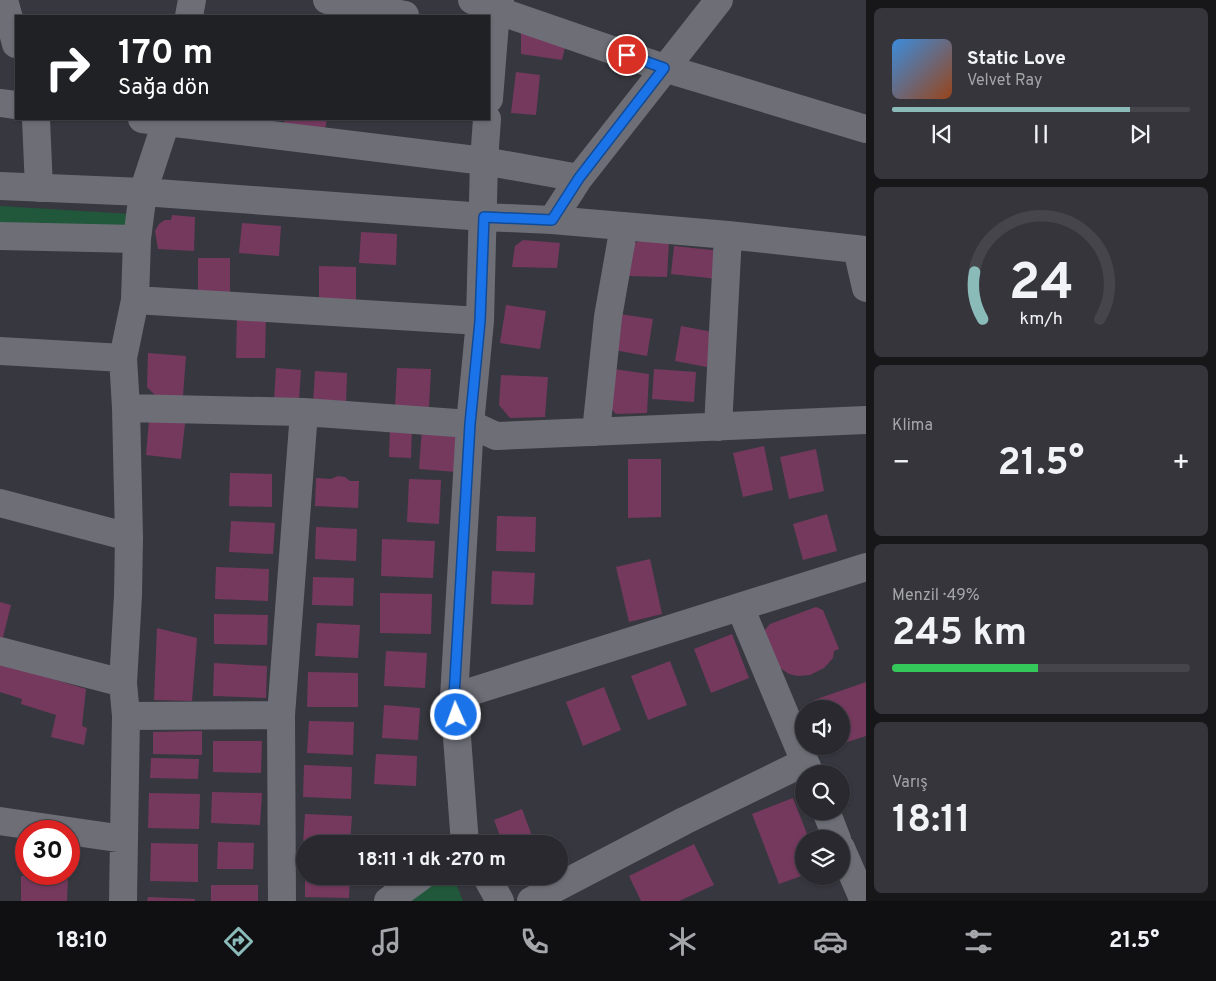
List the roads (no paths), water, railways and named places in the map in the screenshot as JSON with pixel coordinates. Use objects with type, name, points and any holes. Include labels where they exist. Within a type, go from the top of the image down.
[{"type":"street","points":[[189,15],[192,0]]},
{"type":"street","points":[[327,0],[407,11]]},
{"type":"street","points":[[489,3],[664,68],[866,129]]},
{"type":"street","points":[[552,220],[579,178],[664,68],[708,3]]},
{"type":"street","points":[[7,12],[15,40]]},
{"type":"street","points":[[0,102],[15,105]]},
{"type":"street","points":[[36,120],[39,188]]},
{"type":"street","points":[[123,901],[126,716],[123,683],[129,537],[123,358],[135,300],[136,239],[143,192],[158,120],[484,161],[579,178]]},
{"type":"street","points":[[464,835],[454,697],[470,424],[480,321],[484,161],[487,120]]},
{"type":"street","points":[[0,186],[143,192],[484,217],[552,220],[728,235],[862,250],[866,288]]},
{"type":"street","points":[[596,432],[608,317],[624,226]]},
{"type":"street","points":[[718,427],[728,235]]},
{"type":"street","points":[[0,236],[136,239]]},
{"type":"street","points":[[135,300],[480,321]]},
{"type":"street","points":[[0,351],[123,358]]},
{"type":"street","points":[[126,408],[304,412],[470,424],[496,436],[866,420]]},
{"type":"street","points":[[282,901],[281,715],[304,412]]},
{"type":"street","points":[[0,503],[129,537]]},
{"type":"street","points":[[454,697],[866,567]]},
{"type":"street","points":[[740,607],[807,765]]},
{"type":"street","points":[[0,651],[123,683]]},
{"type":"street","points":[[126,716],[281,715]]},
{"type":"street","points":[[531,901],[684,822],[795,774]]},
{"type":"street","points":[[0,821],[124,839]]},
{"type":"street","points":[[850,868],[864,900]]},
{"type":"street","points":[[388,901],[410,885]]},
{"type":"street","points":[[491,885],[500,901]]}]
